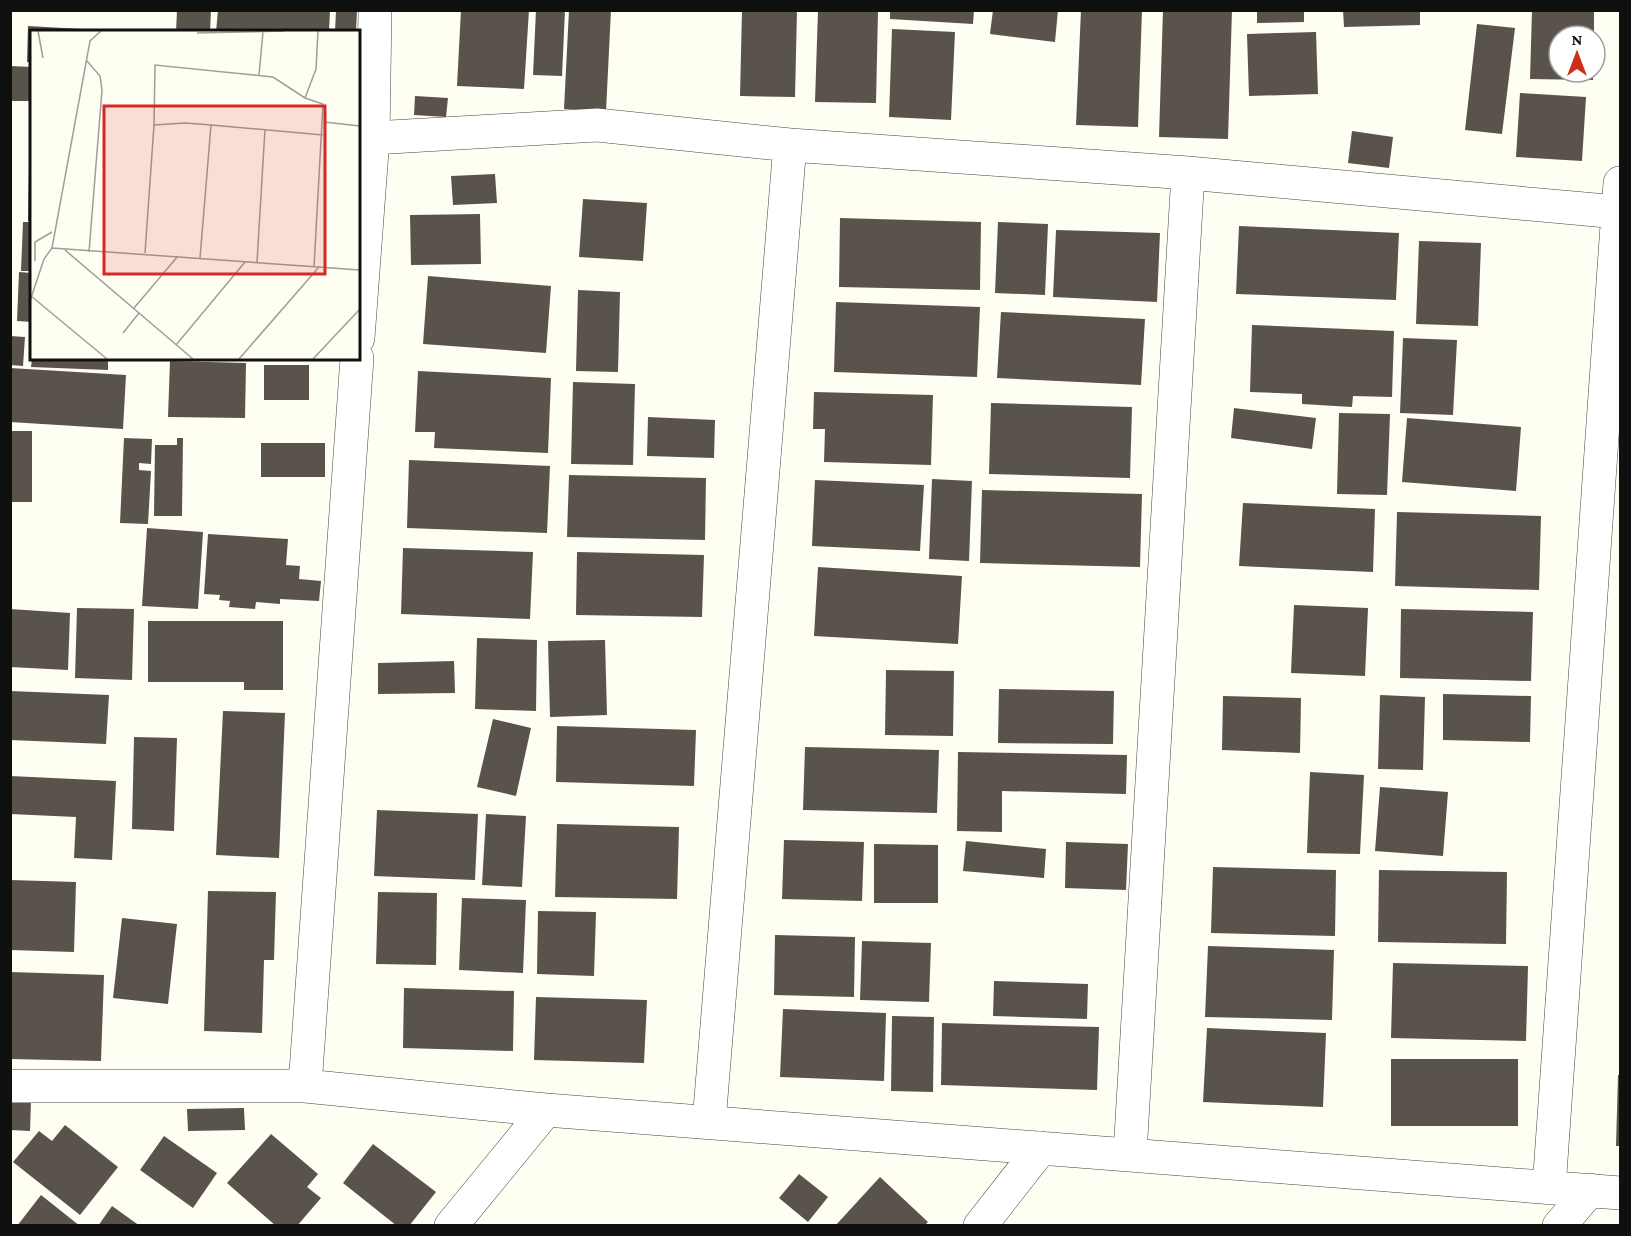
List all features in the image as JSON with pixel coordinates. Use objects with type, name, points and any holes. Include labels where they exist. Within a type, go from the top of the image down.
[{"type":"street","points":[[360,311],[373,138],[375,10]]},
{"type":"street","points":[[373,138],[597,125],[790,145],[1188,173],[1619,197],[1549,1188]]},
{"type":"street","points":[[710,1122],[790,145]]},
{"type":"street","points":[[1130,1154],[1188,173]]},
{"type":"street","points":[[305,1086],[357,360]]},
{"type":"street","points":[[10,1086],[305,1086],[546,1110],[1605,1191]]},
{"type":"street","points":[[451,1226],[546,1110]]},
{"type":"street","points":[[980,1226],[1041,1148]]},
{"type":"street","points":[[1559,1226],[1605,1191]]},
{"type":"building","points":[[177,10],[211,10],[210,30],[176,30]]},
{"type":"building","points":[[218,10],[330,10],[329,30],[216,30]]},
{"type":"building","points":[[336,10],[357,10],[356,30],[335,30]]},
{"type":"building","points":[[461,10],[529,10],[524,89],[457,86]]},
{"type":"building","points":[[536,10],[565,10],[562,76],[533,75]]},
{"type":"building","points":[[569,10],[611,10],[606,111],[564,109]]},
{"type":"building","points":[[742,10],[797,10],[795,97],[740,96]]},
{"type":"building","points":[[818,10],[878,10],[876,103],[815,102]]},
{"type":"building","points":[[890,10],[974,10],[973,24],[890,19]]},
{"type":"building","points":[[993,10],[1058,10],[1055,42],[990,34]]},
{"type":"building","points":[[1081,10],[1142,10],[1138,127],[1076,125]]},
{"type":"building","points":[[1163,10],[1232,10],[1228,139],[1159,137]]},
{"type":"building","points":[[1257,10],[1304,10],[1304,22],[1257,23]]},
{"type":"building","points":[[1343,10],[1420,10],[1420,25],[1344,27]]},
{"type":"building","points":[[1532,10],[1594,10],[1594,24],[1547,24],[1547,79],[1530,79]]},
{"type":"building","points":[[1477,24],[1515,28],[1502,134],[1465,130]]},
{"type":"building","points":[[28,26],[99,30],[30,30],[30,62],[27,62]]},
{"type":"building","points":[[892,29],[955,32],[951,120],[889,117]]},
{"type":"building","points":[[1316,32],[1318,94],[1249,96],[1247,34]]},
{"type":"building","points":[[10,66],[30,67],[30,101],[10,101]]},
{"type":"building","points":[[1520,93],[1586,97],[1582,161],[1516,157]]},
{"type":"building","points":[[415,96],[448,98],[446,117],[414,115]]},
{"type":"building","points":[[1352,131],[1393,137],[1389,168],[1348,163]]},
{"type":"building","points":[[29,168],[30,168],[30,221],[28,221]]},
{"type":"building","points":[[495,174],[497,203],[453,205],[451,176]]},
{"type":"building","points":[[583,199],[647,203],[643,261],[579,257]]},
{"type":"building","points":[[480,214],[481,264],[411,265],[410,215]]},
{"type":"building","points":[[840,218],[981,222],[980,290],[839,287]]},
{"type":"building","points":[[23,222],[30,222],[30,271],[21,271]]},
{"type":"building","points":[[998,222],[1048,224],[1045,295],[995,293]]},
{"type":"building","points":[[1239,226],[1399,233],[1396,300],[1236,294]]},
{"type":"building","points":[[1056,230],[1160,233],[1157,302],[1053,297]]},
{"type":"building","points":[[1419,241],[1481,243],[1478,326],[1416,324]]},
{"type":"building","points":[[19,272],[30,273],[30,322],[17,321]]},
{"type":"building","points":[[428,276],[551,286],[546,353],[423,344]]},
{"type":"building","points":[[578,290],[620,292],[618,372],[576,371]]},
{"type":"building","points":[[836,302],[980,307],[977,377],[834,372]]},
{"type":"building","points":[[1001,312],[1145,319],[1141,385],[997,378]]},
{"type":"building","points":[[1252,325],[1394,331],[1392,397],[1353,396],[1352,407],[1302,404],[1302,394],[1250,392]]},
{"type":"building","points":[[10,336],[25,337],[23,366],[10,365]]},
{"type":"building","points":[[1403,338],[1457,340],[1453,415],[1400,413]]},
{"type":"building","points":[[32,360],[108,360],[108,370],[31,367]]},
{"type":"building","points":[[170,361],[246,363],[245,418],[168,417]]},
{"type":"building","points":[[264,365],[309,365],[309,400],[264,400]]},
{"type":"building","points":[[10,368],[126,375],[123,429],[10,422]]},
{"type":"building","points":[[418,371],[551,378],[548,453],[434,448],[435,432],[415,432]]},
{"type":"building","points":[[573,382],[635,384],[633,465],[571,464]]},
{"type":"building","points":[[814,392],[933,395],[931,465],[824,462],[825,429],[813,429]]},
{"type":"building","points":[[991,403],[1132,407],[1130,478],[989,474]]},
{"type":"building","points":[[1234,408],[1316,418],[1312,449],[1231,438]]},
{"type":"building","points":[[1339,413],[1390,414],[1387,495],[1337,494]]},
{"type":"building","points":[[648,417],[715,420],[714,458],[647,456]]},
{"type":"building","points":[[1407,418],[1521,427],[1516,491],[1402,482]]},
{"type":"building","points":[[10,431],[32,431],[32,502],[10,502]]},
{"type":"building","points":[[124,438],[152,439],[151,464],[139,463],[139,470],[151,471],[148,524],[120,523]]},
{"type":"building","points":[[177,438],[183,438],[182,516],[154,516],[155,445],[177,445]]},
{"type":"building","points":[[261,443],[325,443],[325,477],[261,477]]},
{"type":"building","points":[[409,460],[550,466],[547,533],[407,528]]},
{"type":"building","points":[[569,475],[706,478],[705,540],[567,537]]},
{"type":"building","points":[[932,479],[972,481],[969,561],[929,559]]},
{"type":"building","points":[[815,480],[924,485],[920,551],[812,546]]},
{"type":"building","points":[[982,490],[1142,494],[1140,567],[980,563]]},
{"type":"building","points":[[1243,503],[1375,509],[1373,572],[1239,566]]},
{"type":"building","points":[[1397,512],[1541,516],[1539,590],[1395,586]]},
{"type":"building","points":[[147,528],[203,532],[198,609],[142,606]]},
{"type":"building","points":[[208,534],[288,539],[286,565],[300,566],[299,579],[321,581],[319,601],[280,599],[280,604],[256,602],[255,609],[229,607],[230,601],[219,600],[220,595],[204,594]]},
{"type":"building","points":[[403,548],[533,552],[530,619],[401,614]]},
{"type":"building","points":[[577,552],[704,555],[702,617],[576,615]]},
{"type":"building","points":[[818,567],[962,576],[958,644],[814,636]]},
{"type":"building","points":[[1294,605],[1368,608],[1365,676],[1291,673]]},
{"type":"building","points":[[77,608],[134,609],[132,680],[75,678]]},
{"type":"building","points":[[10,609],[70,613],[68,670],[10,667]]},
{"type":"building","points":[[1401,609],[1533,612],[1531,681],[1400,678]]},
{"type":"building","points":[[148,621],[283,621],[283,690],[244,690],[244,682],[148,682]]},
{"type":"building","points":[[477,638],[537,640],[536,711],[475,709]]},
{"type":"building","points":[[605,640],[607,715],[550,717],[548,641]]},
{"type":"building","points":[[454,661],[455,693],[378,694],[378,663]]},
{"type":"building","points":[[886,670],[954,671],[953,736],[885,735]]},
{"type":"building","points":[[999,689],[1114,691],[1113,744],[998,743]]},
{"type":"building","points":[[10,691],[109,695],[106,744],[10,740]]},
{"type":"building","points":[[1443,694],[1531,696],[1530,742],[1443,740]]},
{"type":"building","points":[[1380,695],[1425,697],[1423,770],[1378,769]]},
{"type":"building","points":[[1223,696],[1301,698],[1300,753],[1222,750]]},
{"type":"building","points":[[223,711],[285,713],[279,858],[216,855]]},
{"type":"building","points":[[493,719],[531,728],[516,796],[477,787]]},
{"type":"building","points":[[557,726],[696,730],[694,786],[556,782]]},
{"type":"building","points":[[134,737],[177,738],[174,831],[132,829]]},
{"type":"building","points":[[805,747],[939,750],[937,813],[803,810]]},
{"type":"building","points":[[958,752],[1127,755],[1126,794],[1002,791],[1002,832],[957,831]]},
{"type":"building","points":[[1310,772],[1364,775],[1360,854],[1307,853]]},
{"type":"building","points":[[10,776],[116,781],[112,860],[74,858],[76,817],[10,814]]},
{"type":"building","points":[[1380,787],[1448,792],[1443,856],[1375,851]]},
{"type":"building","points":[[377,810],[478,814],[475,880],[374,876]]},
{"type":"building","points":[[486,814],[526,816],[522,887],[482,885]]},
{"type":"building","points":[[557,824],[679,827],[677,899],[555,897]]},
{"type":"building","points":[[784,840],[864,842],[862,901],[782,899]]},
{"type":"building","points":[[966,841],[1046,849],[1044,878],[963,871]]},
{"type":"building","points":[[1066,842],[1128,844],[1126,890],[1065,888]]},
{"type":"building","points":[[874,844],[938,845],[938,903],[874,903]]},
{"type":"building","points":[[1213,867],[1336,870],[1335,936],[1211,933]]},
{"type":"building","points":[[1379,870],[1507,872],[1506,944],[1378,942]]},
{"type":"building","points":[[10,880],[76,882],[74,952],[10,950]]},
{"type":"building","points":[[208,891],[276,892],[274,960],[264,960],[262,1033],[204,1031]]},
{"type":"building","points":[[378,892],[437,893],[436,965],[376,964]]},
{"type":"building","points":[[462,898],[526,900],[523,973],[459,970]]},
{"type":"building","points":[[538,911],[596,912],[594,976],[537,974]]},
{"type":"building","points":[[122,918],[177,924],[168,1004],[113,998]]},
{"type":"building","points":[[775,935],[855,937],[854,997],[774,995]]},
{"type":"building","points":[[862,941],[931,943],[929,1002],[860,1000]]},
{"type":"building","points":[[1208,946],[1334,950],[1332,1020],[1205,1017]]},
{"type":"building","points":[[1393,963],[1528,966],[1526,1041],[1391,1038]]},
{"type":"building","points":[[10,972],[104,975],[101,1061],[10,1059]]},
{"type":"building","points":[[994,981],[1088,984],[1087,1019],[993,1016]]},
{"type":"building","points":[[404,988],[514,991],[513,1051],[403,1048]]},
{"type":"building","points":[[536,997],[647,1000],[644,1063],[534,1060]]},
{"type":"building","points":[[783,1009],[886,1013],[884,1081],[780,1077]]},
{"type":"building","points":[[892,1016],[934,1017],[933,1092],[891,1091]]},
{"type":"building","points":[[942,1023],[1099,1027],[1097,1090],[941,1085]]},
{"type":"building","points":[[1207,1028],[1326,1033],[1323,1107],[1203,1102]]},
{"type":"building","points":[[1391,1059],[1518,1059],[1518,1126],[1391,1126]]},
{"type":"building","points":[[1618,1075],[1620,1075],[1620,1146],[1616,1146]]},
{"type":"building","points":[[10,1101],[31,1101],[30,1131],[10,1130]]},
{"type":"building","points":[[244,1108],[245,1130],[188,1131],[187,1109]]},
{"type":"building","points":[[65,1125],[118,1167],[80,1215],[13,1162],[39,1131],[52,1141]]},
{"type":"building","points":[[271,1134],[318,1174],[307,1187],[321,1198],[297,1226],[276,1226],[227,1183]]},
{"type":"building","points":[[164,1136],[217,1173],[193,1208],[140,1170]]},
{"type":"building","points":[[373,1144],[436,1192],[409,1226],[397,1226],[343,1183]]},
{"type":"building","points":[[799,1174],[828,1197],[808,1222],[779,1198]]},
{"type":"building","points":[[880,1177],[928,1222],[924,1226],[835,1226]]},
{"type":"building","points":[[41,1195],[80,1226],[17,1226]]},
{"type":"building","points":[[112,1206],[140,1226],[98,1226]]}]
